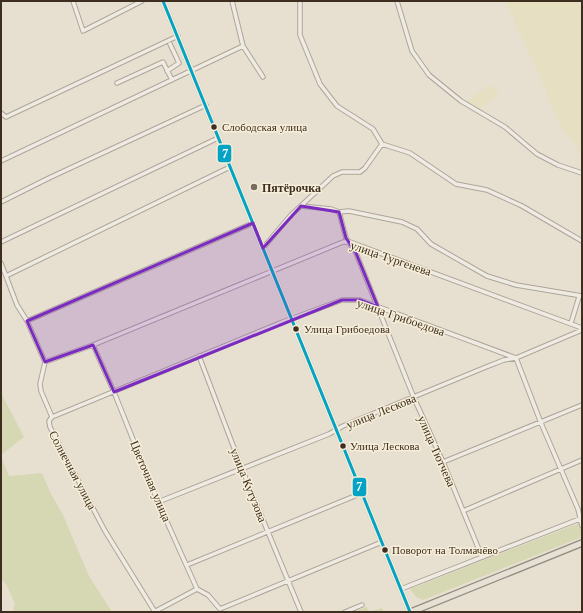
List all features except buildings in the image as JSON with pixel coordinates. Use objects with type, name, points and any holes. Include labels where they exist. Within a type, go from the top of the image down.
[{"type":"main road","points":[[411,612],[582,543]]},
{"type":"street","points":[[73,1],[83,31],[142,1]]},
{"type":"street","points":[[163,1],[291,320],[411,612]]},
{"type":"street","points":[[232,1],[243,46],[263,77]]},
{"type":"street","points":[[300,1],[300,35],[320,84],[337,106],[373,130],[382,144],[410,153],[456,184],[487,190],[522,206],[582,241]]},
{"type":"street","points":[[397,1],[412,51],[429,75],[461,101],[505,127],[537,154],[582,173]]},
{"type":"street","points":[[1,113],[6,117],[178,36]]},
{"type":"street","points":[[167,71],[179,64],[170,44]]},
{"type":"street","points":[[1,161],[243,46]]},
{"type":"street","points":[[117,83],[163,62],[172,80]]},
{"type":"street","points":[[1,202],[206,105]]},
{"type":"street","points":[[1,242],[218,138]]},
{"type":"street","points":[[263,248],[291,215],[333,176],[342,172],[360,172],[365,168],[382,144]]},
{"type":"street","points":[[6,276],[230,167]]},
{"type":"street","points":[[301,206],[331,209],[339,212],[350,211],[402,222],[417,229],[432,244],[487,276],[516,285],[581,296],[570,323]]},
{"type":"street","name":"улица Тютчева","points":[[339,212],[346,238],[350,242],[414,398],[443,462],[482,557]]},
{"type":"street","points":[[28,321],[252,223]]},
{"type":"street","name":"улица Тургенева","points":[[45,362],[93,345],[343,242],[350,242],[570,323],[582,329]]},
{"type":"street","points":[[1,263],[17,305],[28,321],[45,362]]},
{"type":"street","name":"улица Грибоедова","points":[[52,417],[199,356],[348,299],[360,300],[378,308],[516,358]]},
{"type":"street","name":"улица Лескова","points":[[158,502],[242,469],[486,367],[516,358],[582,329]]},
{"type":"street","name":"Цветочная улица","points":[[93,345],[114,392],[158,502],[197,589]]},
{"type":"street","name":"улица Кутузова","points":[[199,356],[242,469],[301,612]]},
{"type":"street","points":[[516,358],[540,423],[578,509],[582,526]]},
{"type":"street","name":"Солнечная улица","points":[[45,362],[40,384],[41,391],[52,417],[49,421],[50,427],[117,551],[154,612]]},
{"type":"street","points":[[443,462],[582,405]]},
{"type":"street","points":[[463,511],[582,460]]},
{"type":"street","points":[[187,565],[362,493]]},
{"type":"street","points":[[401,589],[581,518]]},
{"type":"street","points":[[154,612],[197,589],[208,595],[220,609],[382,542]]},
{"type":"street","points":[[345,612],[362,605]]},
{"type":"highlighted area","points":[[301,206],[339,212],[346,238],[356,253],[378,307],[360,300],[342,300],[114,392],[93,345],[45,362],[27,321],[253,223],[263,248]]},
{"type":"shaded area","points":[[505,1],[582,1],[582,156],[557,120],[544,87]]},
{"type":"shaded area","points":[[491,84],[499,94],[477,111],[464,103]]},
{"type":"green space","points":[[1,393],[24,437],[1,455]]},
{"type":"green space","points":[[1,457],[9,476],[42,473],[50,492],[63,515],[89,576],[112,612],[13,612],[15,604],[6,584],[1,579]]},
{"type":"green space","points":[[582,522],[582,537],[423,600],[416,597],[410,589]]},
{"type":"green space","points":[[367,607],[369,612],[353,612]]},
{"type":"green space","points":[[382,608],[384,612],[369,612]]},
{"type":"transit line","name":"7","points":[[163,1],[410,612]]},
{"type":"place","name":"Слободская улица","points":[[214,127]]},
{"type":"place","name":"Пятёрочка","points":[[254,187]]},
{"type":"place","name":"Улица Грибоедова","points":[[296,329]]},
{"type":"place","name":"Улица Лескова","points":[[343,446]]},
{"type":"place","name":"Поворот на Толмачёво","points":[[385,550]]}]
